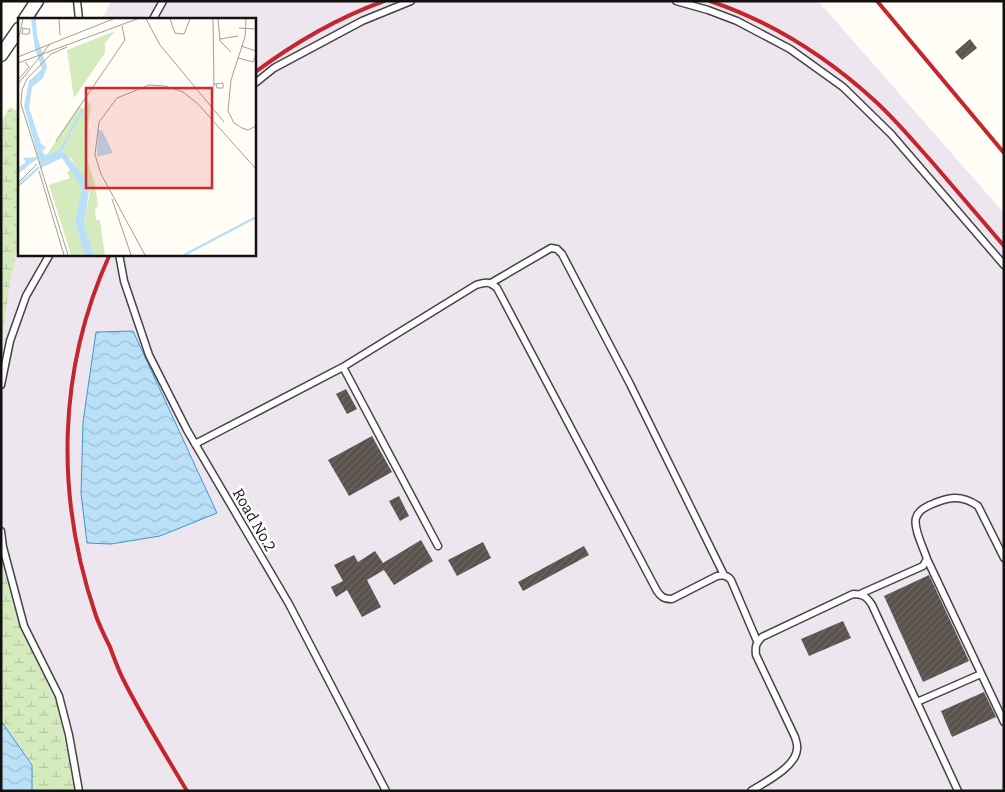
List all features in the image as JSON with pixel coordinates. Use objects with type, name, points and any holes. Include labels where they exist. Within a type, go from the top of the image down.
[{"type":"street","points":[[26,18],[37,1]]},
{"type":"street","points":[[1,55],[18,30]]},
{"type":"lane","points":[[77,1],[79,18]]},
{"type":"lane","points":[[154,18],[163,1]]},
{"type":"lane","points":[[255,83],[274,68],[362,21],[411,1]]},
{"type":"lane","points":[[676,1],[737,21],[790,49],[844,88],[891,134],[1004,264]]},
{"type":"lane","points":[[492,283],[551,248],[558,249],[562,254],[630,384],[724,575],[731,580],[757,642]]},
{"type":"lane","points":[[1,385],[10,341],[26,296],[49,255]]},
{"type":"lane","name":"Road No.2","points":[[119,255],[124,281],[150,354],[187,430],[289,604],[386,791]]},
{"type":"lane","points":[[196,444],[343,367],[476,285],[484,282],[492,283],[498,288],[661,596],[666,599],[672,598],[717,576],[724,575]]},
{"type":"lane","points":[[343,367],[438,546]]},
{"type":"lane","points":[[1004,558],[978,506],[970,501],[960,498],[948,498],[921,509],[916,518],[916,527],[927,559],[1004,722]]},
{"type":"lane","points":[[1,531],[3,547],[24,626],[59,696],[69,734],[79,791]]},
{"type":"lane","points":[[751,791],[782,771],[795,756],[797,750],[795,737],[756,655],[755,647],[757,642],[762,637],[853,594],[860,594],[923,566],[927,559]]},
{"type":"lane","points":[[860,594],[867,598],[872,605],[958,791]]},
{"type":"lane","points":[[917,702],[981,674]]},
{"type":"shaded area","points":[[111,1],[818,1],[1004,213],[1004,791],[75,791],[58,706],[15,610],[1,561],[1,345],[18,244],[18,255],[255,255],[255,18],[102,18]]},
{"type":"green space","points":[[10,107],[18,111],[18,244],[1,345],[1,122]]},
{"type":"green space","points":[[1,561],[15,610],[58,706],[75,791],[32,791],[32,764],[1,721]]},
{"type":"water","points":[[133,331],[217,513],[160,536],[111,544],[87,543],[81,493],[83,422],[96,332]]},
{"type":"water","points":[[1,721],[32,765],[32,791],[1,791]]},
{"type":"building","points":[[970,39],[977,48],[962,60],[955,52]]},
{"type":"building","points":[[346,389],[357,409],[347,414],[336,394]]},
{"type":"building","points":[[372,436],[392,472],[349,496],[328,460]]},
{"type":"building","points":[[399,496],[409,516],[400,521],[389,501]]},
{"type":"building","points":[[421,540],[433,561],[394,585],[384,570],[367,580],[381,607],[362,617],[347,590],[336,597],[331,587],[343,581],[334,565],[354,555],[358,562],[375,551],[383,563]]},
{"type":"building","points":[[483,542],[491,558],[457,576],[448,560]]},
{"type":"building","points":[[584,546],[589,555],[523,591],[518,582]]},
{"type":"building","points":[[929,575],[969,661],[923,682],[884,596]]},
{"type":"building","points":[[843,621],[851,638],[809,656],[801,639]]},
{"type":"building","points":[[984,692],[996,717],[952,737],[941,711]]},
{"type":"railway","points":[[255,72],[316,32],[349,15],[384,1]]},
{"type":"railway","points":[[710,1],[755,19],[777,31],[818,56],[857,85],[883,108],[1004,246]]},
{"type":"railway","points":[[877,1],[1004,153]]},
{"type":"railway","points":[[110,255],[92,298],[71,388],[68,479],[73,525],[83,571],[96,616],[119,671],[187,791]]}]
